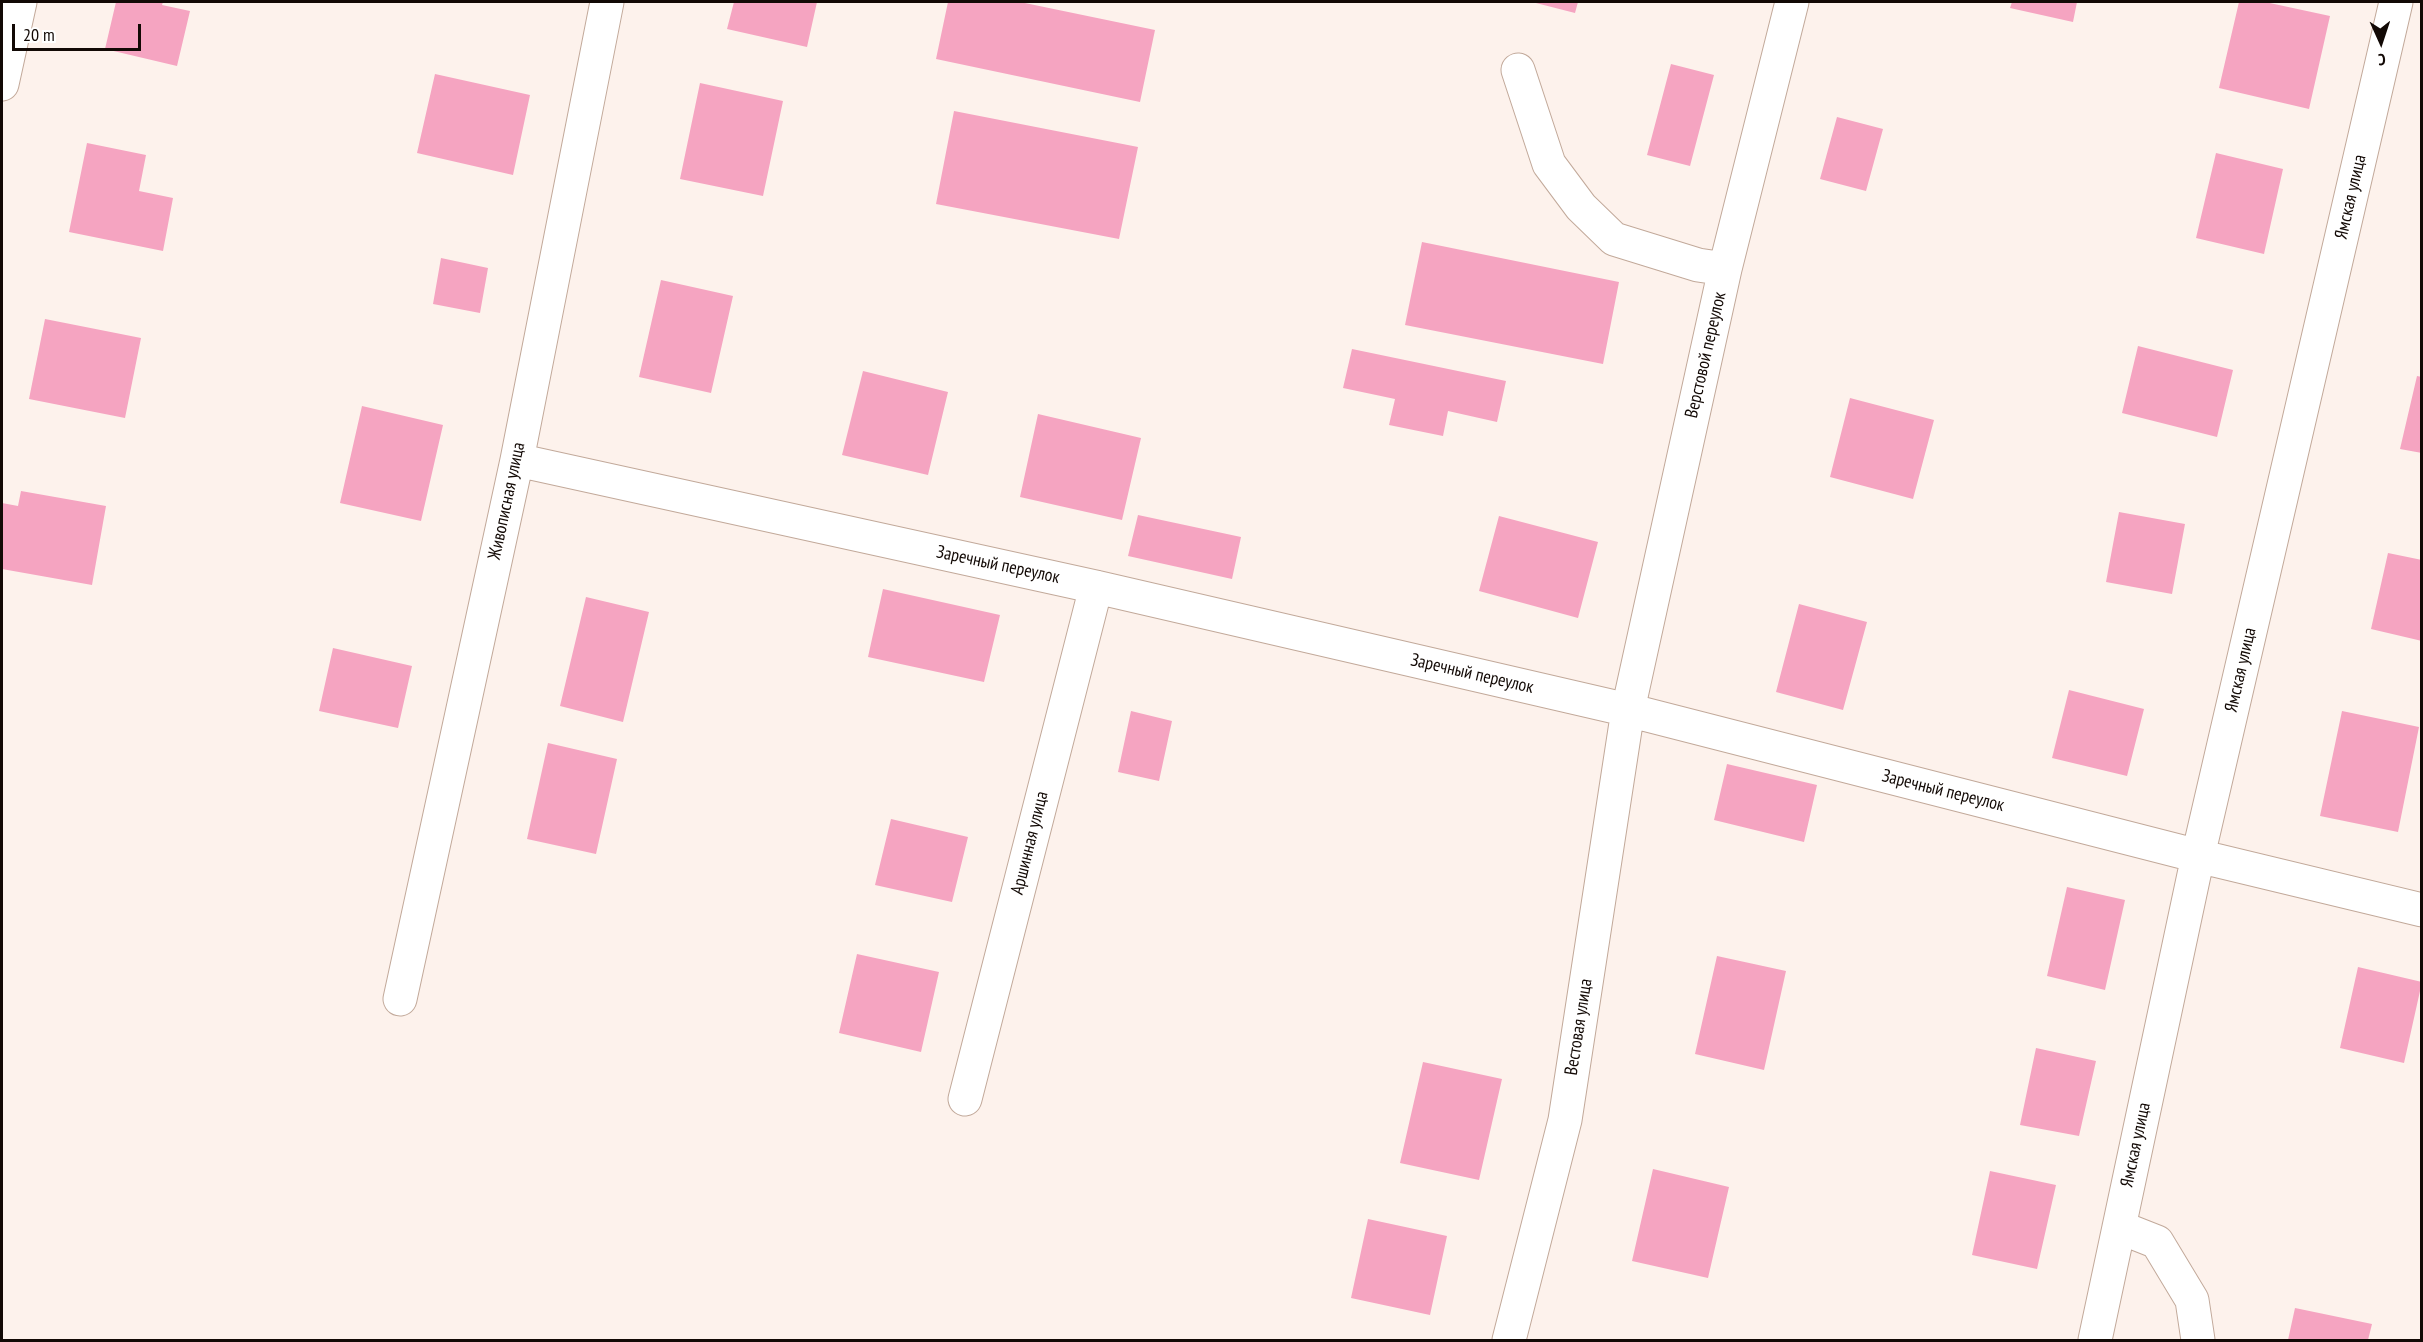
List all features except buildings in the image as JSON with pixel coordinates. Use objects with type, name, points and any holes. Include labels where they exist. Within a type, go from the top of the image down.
[{"type":"street","points":[[2,84],[20,2]]},
{"type":"street","name":"Живописная улица","points":[[400,999],[516,459],[607,2]]},
{"type":"street","name":"Верстовой переулок","points":[[1628,710],[1725,269],[1792,2]]},
{"type":"street","name":"Ямская улица","points":[[2095,1341],[2198,855],[2396,2]]},
{"type":"street","points":[[1518,70],[1549,164],[1581,207],[1614,239],[1698,265],[1725,269]]},
{"type":"street","name":"Заречный переулок","points":[[516,459],[1096,587],[1628,710],[2421,910]]},
{"type":"street","name":"Аршинная улица","points":[[965,1099],[1096,587]]},
{"type":"street","name":"Вестовая улица","points":[[1509,1341],[1565,1120],[1628,710]]},
{"type":"street","points":[[2119,1227],[2157,1242],[2192,1300],[2198,1341]]}]
